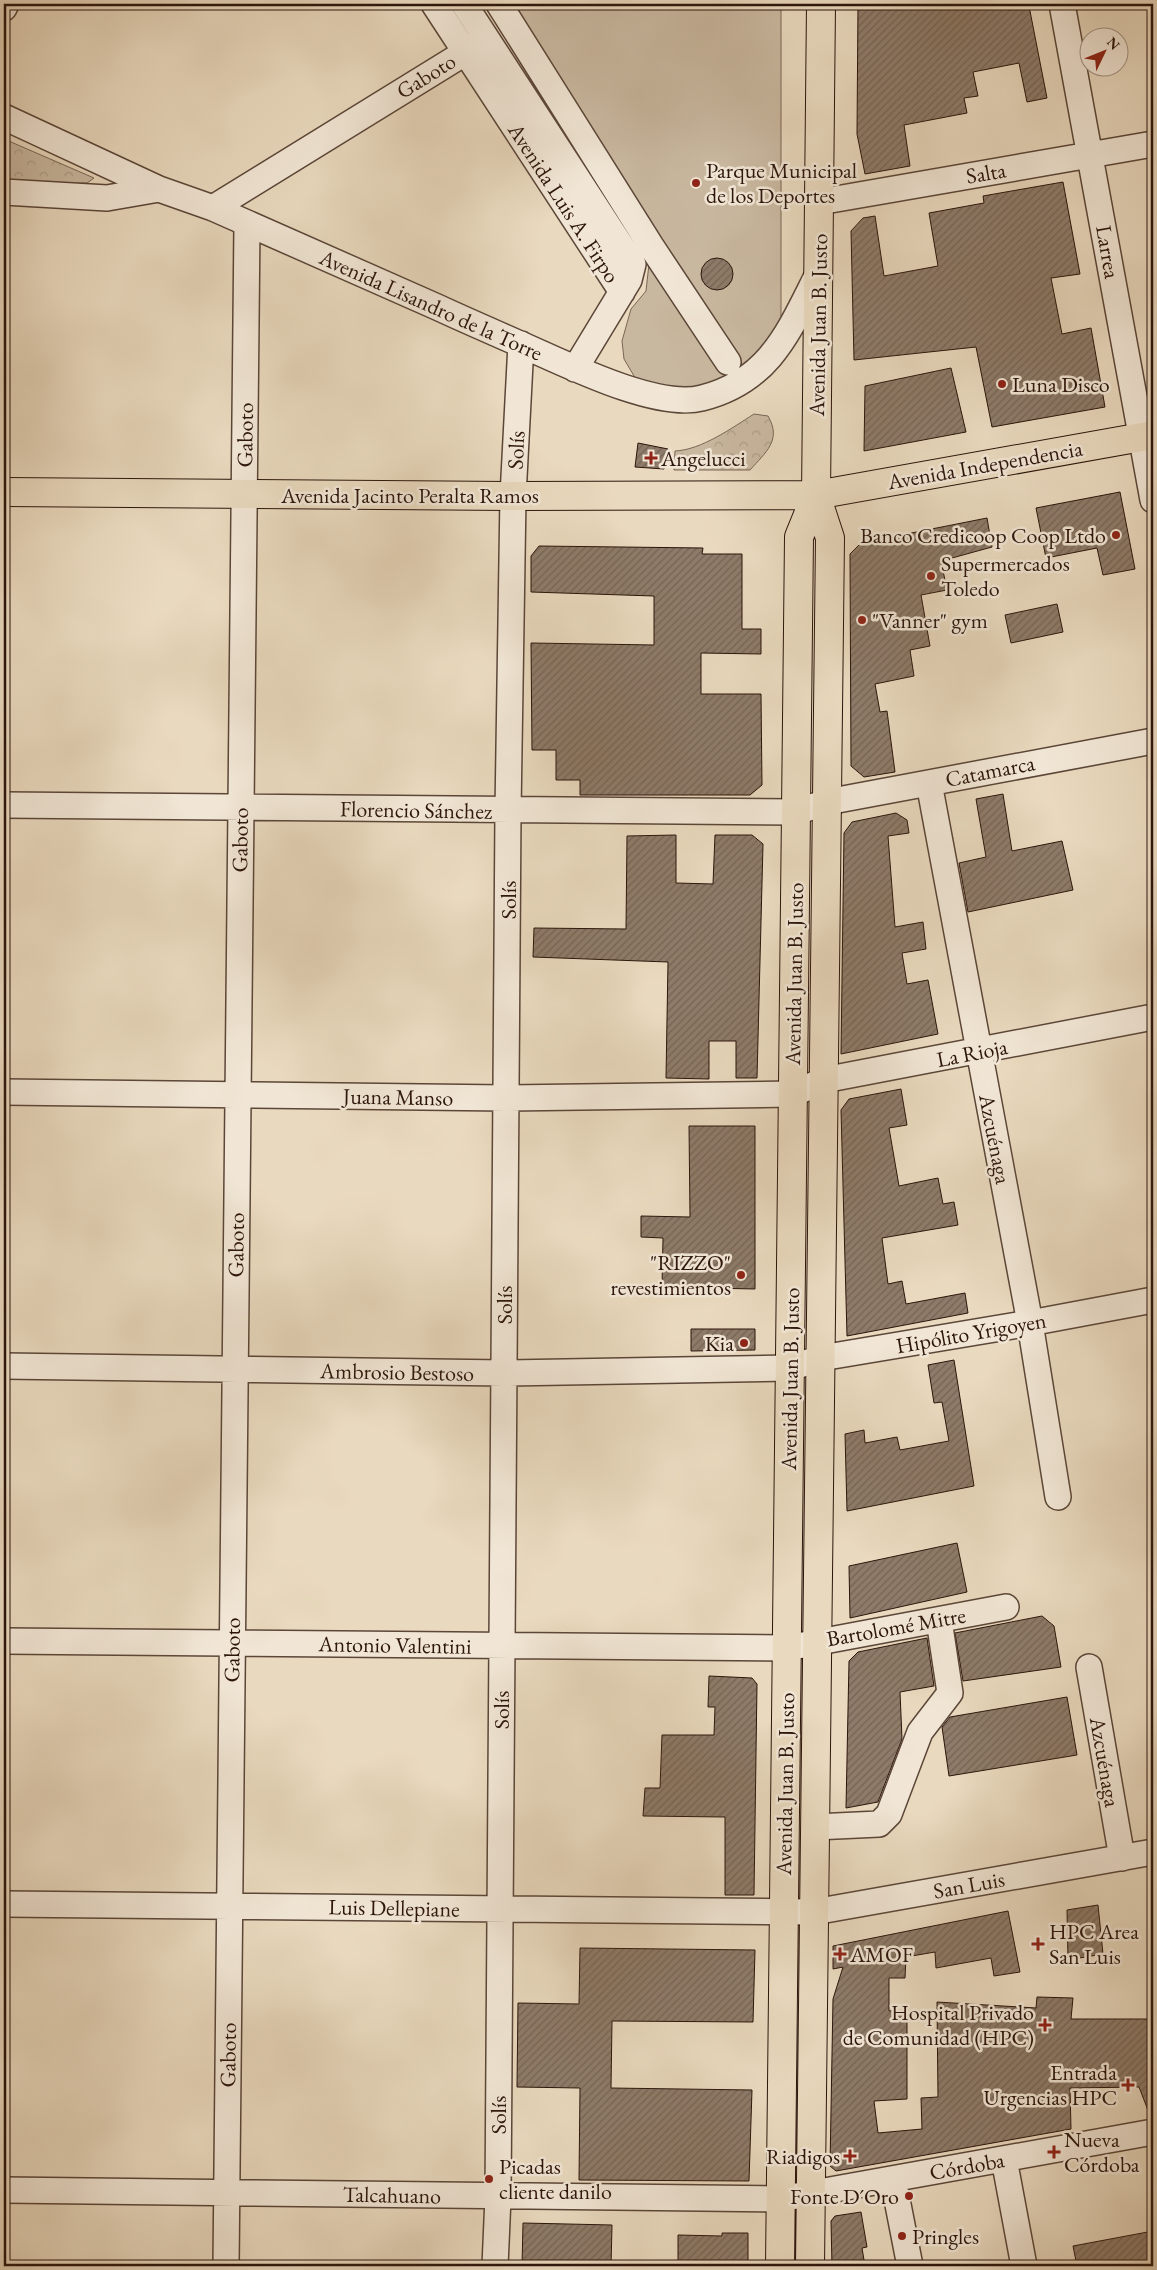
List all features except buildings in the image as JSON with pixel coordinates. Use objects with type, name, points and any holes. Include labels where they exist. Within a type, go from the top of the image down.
[{"type":"main road","name":"Avenida Juan B. Justo","points":[[810,2266],[830,538],[816,495],[821,4]]},
{"type":"main road","name":"Avenida Independencia","points":[[816,495],[1147,436]]},
{"type":"main road","name":"Avenida Jacinto Peralta Ramos","points":[[4,492],[513,496],[816,495]]},
{"type":"main road","name":"Avenida Juan B. Justo","points":[[780,2266],[799,537],[816,495]]},
{"type":"street","points":[[4,8],[6,4]]},
{"type":"street","name":"Avenida Luis A. Firpo","points":[[434,4],[622,292],[629,280],[634,264],[464,4]]},
{"type":"street","points":[[499,4],[651,246],[728,362]]},
{"type":"street","name":"Larrea","points":[[1062,4],[1090,156],[1147,436],[1153,500]]},
{"type":"street","name":"Gaboto","points":[[213,208],[486,39]]},
{"type":"street","name":"Avenida Lisandro de la Torre","points":[[4,117],[159,189],[213,208],[575,369],[649,395],[676,400],[701,398],[743,383],[772,356],[793,323],[818,274]]},
{"type":"street","name":"Salta","points":[[819,202],[1153,144]]},
{"type":"street","points":[[4,192],[107,198],[159,189]]},
{"type":"street","name":"Gaboto","points":[[226,2266],[247,224]]},
{"type":"street","points":[[575,369],[622,292]]},
{"type":"street","name":"Solís","points":[[496,2266],[508,811],[513,496],[521,344]]},
{"type":"street","name":"Catamarca","points":[[827,802],[1153,741]]},
{"type":"street","name":"Azcuénaga","points":[[929,783],[1030,1323],[1058,1497]]},
{"type":"street","name":"Florencio Sánchez","points":[[4,806],[796,812],[827,802]]},
{"type":"street","name":"La Rioja","points":[[793,1094],[824,1080],[979,1052],[1153,1017]]},
{"type":"street","name":"Juana Manso","points":[[4,1092],[506,1098],[793,1094]]},
{"type":"street","name":"Hipólito Yrigoyen","points":[[790,1368],[821,1358],[1153,1300]]},
{"type":"street","name":"Ambrosio Bestoso","points":[[4,1366],[504,1373],[790,1368]]},
{"type":"street","name":"Bartolomé Mitre","points":[[787,1648],[1006,1607]]},
{"type":"street","points":[[815,1827],[879,1824],[889,1814],[920,1732],[950,1693],[939,1620]]},
{"type":"street","name":"Antonio Valentini","points":[[4,1641],[787,1648]]},
{"type":"street","name":"Azcuénaga","points":[[1089,1667],[1122,1858]]},
{"type":"street","name":"San Luis","points":[[784,1912],[814,1912],[1153,1852]]},
{"type":"street","name":"Luis Dellepiane","points":[[4,1904],[784,1912]]},
{"type":"street","name":"Córdoba","points":[[780,2199],[1153,2132]]},
{"type":"street","points":[[1004,2159],[1024,2266]]},
{"type":"street","points":[[893,2179],[910,2266]]},
{"type":"street","name":"Talcahuano","points":[[4,2190],[780,2199]]},
{"type":"green space","name":"Parque Municipal de los Deportes","points":[[499,4],[781,4],[781,323],[761,359],[692,393],[637,381],[624,359],[622,341],[631,309],[646,291],[651,246]]},
{"type":"green space","points":[[4,139],[94,178],[87,183],[4,185]]},
{"type":"green space","points":[[754,414],[768,416],[772,424],[773,439],[762,457],[750,470],[674,470],[675,451],[685,450],[706,443]]},
{"type":"place","name":"Parque Municipal de los Deportes","points":[[696,183]]},
{"type":"place","name":"Luna Disco","points":[[1002,384]]},
{"type":"place","name":"Angelucci","points":[[651,458]]},
{"type":"place","name":"Banco Credicoop Coop Ltdo","points":[[1116,535]]},
{"type":"place","name":"Supermercados Toledo","points":[[931,576]]},
{"type":"place","name":"\"Vanner\" gym","points":[[862,620]]},
{"type":"place","name":"\"RIZZO\" revestimientos","points":[[741,1275]]},
{"type":"place","name":"Kia","points":[[744,1343]]},
{"type":"place","name":"HPC Area San Luis","points":[[1038,1944]]},
{"type":"place","name":"AMOF","points":[[840,1954]]},
{"type":"place","name":"Hospital Privado de Comunidad (HPC)","points":[[1045,2025]]},
{"type":"place","name":"Entrada Urgencias HPC","points":[[1128,2085]]},
{"type":"place","name":"Nueva Córdoba","points":[[1054,2152]]},
{"type":"place","name":"Riadigos","points":[[850,2156]]},
{"type":"place","name":"Picadas cliente danilo","points":[[489,2179]]},
{"type":"place","name":"Fonte D´Oro","points":[[909,2196]]},
{"type":"place","name":"Pringles","points":[[902,2236]]}]
